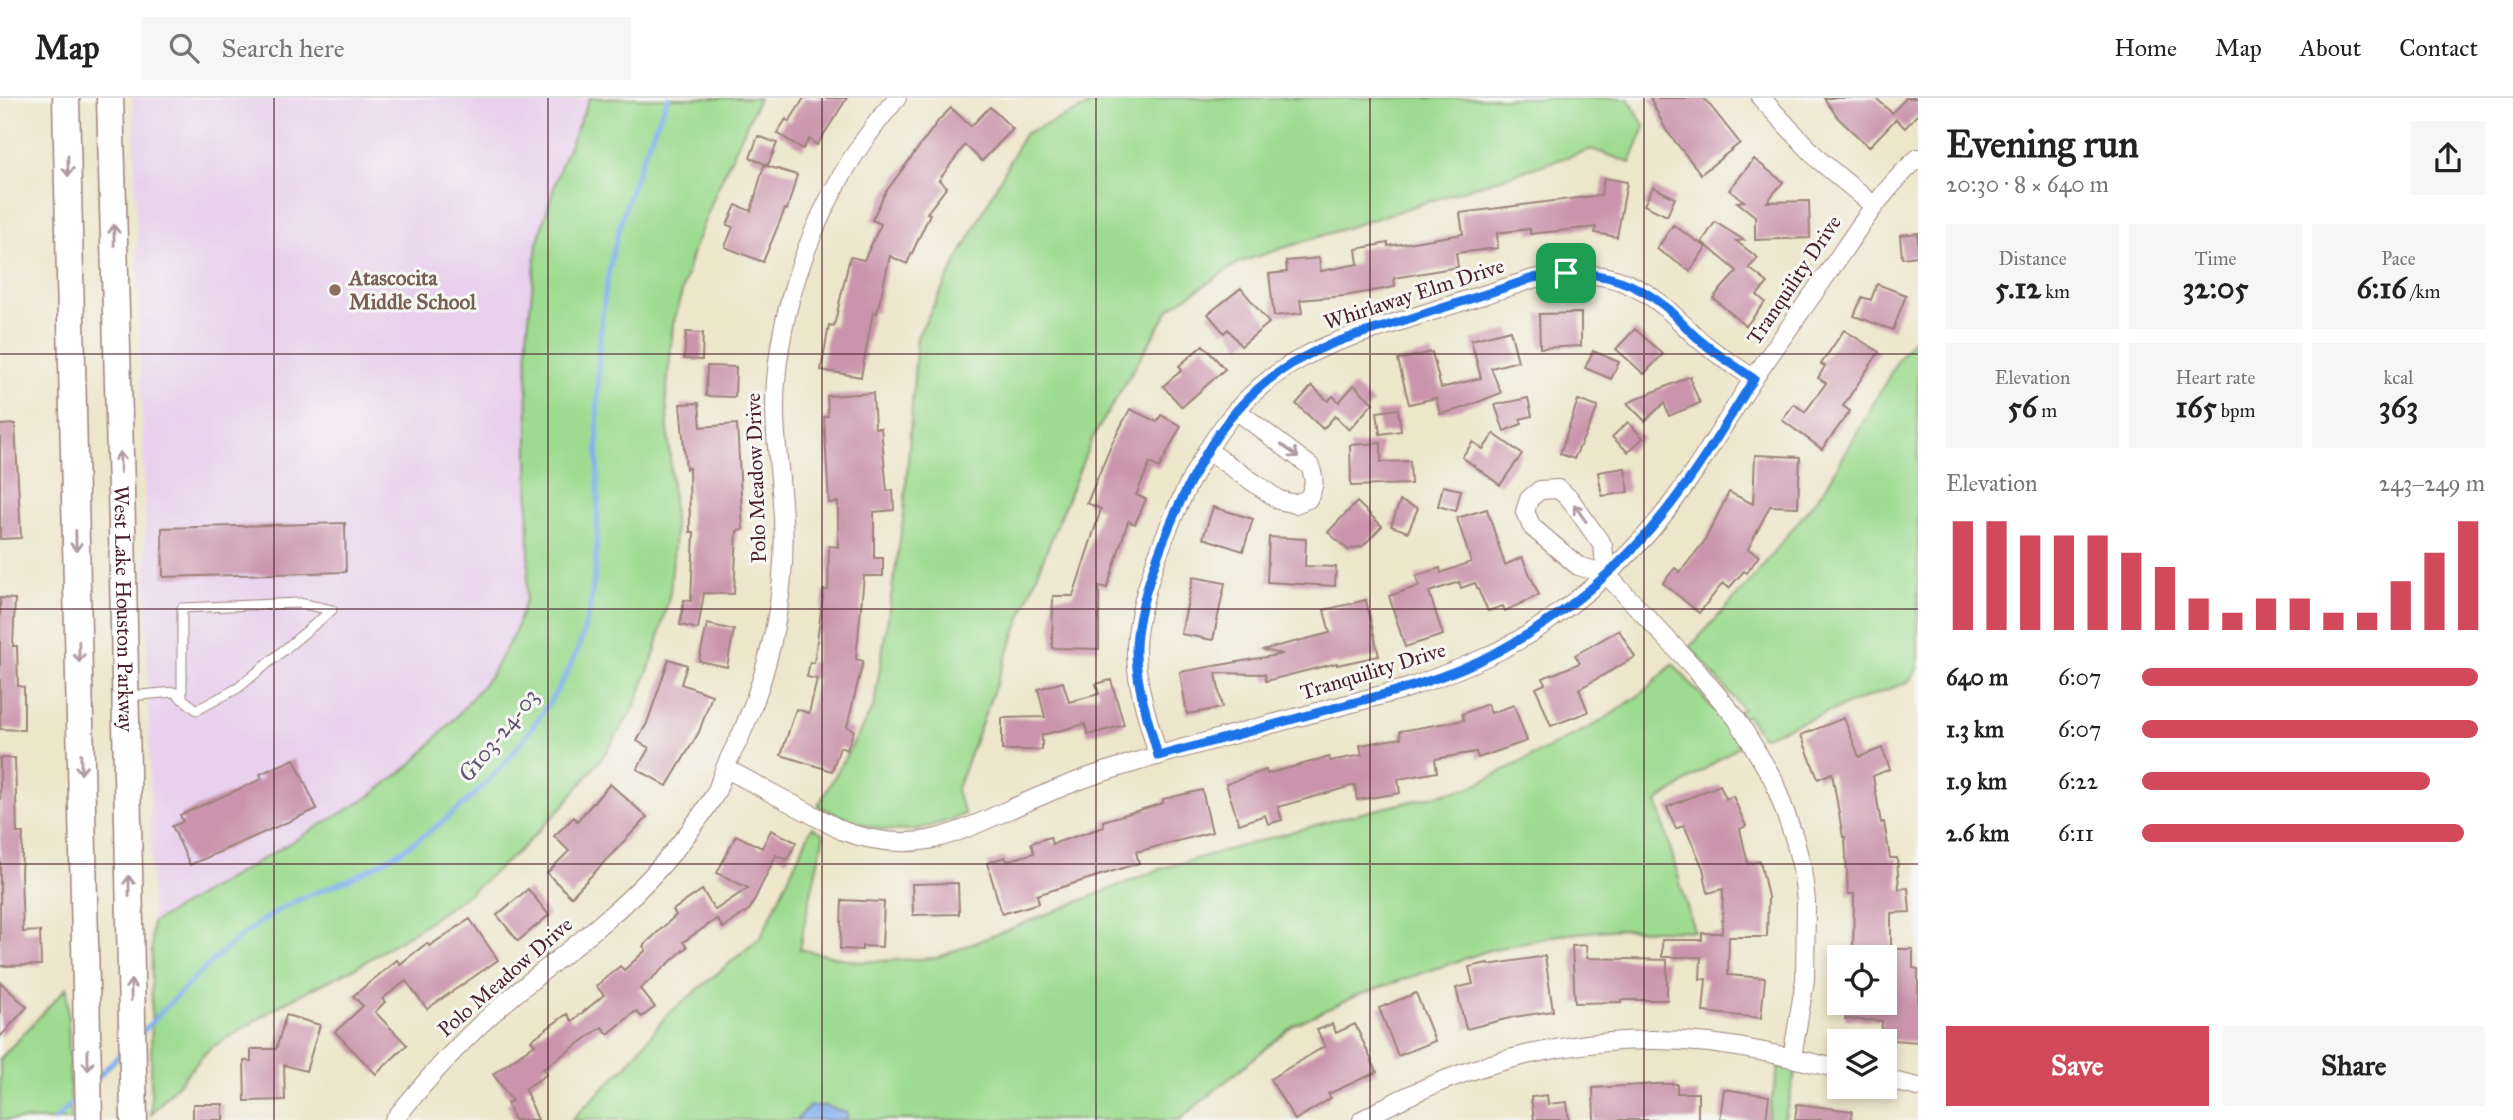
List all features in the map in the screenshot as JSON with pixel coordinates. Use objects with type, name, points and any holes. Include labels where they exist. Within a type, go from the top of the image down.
[{"type":"main road","points":[[66,98],[89,1120]]},
{"type":"main road","name":"West Lake Houston Parkway","points":[[110,98],[134,1120]]},
{"type":"main road","points":[[72,375],[117,375]]},
{"type":"main road","points":[[80,696],[124,696]]},
{"type":"street","name":"Polo Meadow Drive","points":[[394,1120],[441,1063],[470,1034],[501,1005],[606,920],[655,871],[683,840],[716,793],[758,692],[779,594],[783,523],[775,424],[776,383],[788,308],[801,266],[832,197],[859,149],[897,98]]},
{"type":"street","points":[[1761,98],[1819,160],[1873,205]]},
{"type":"street","name":"Tranquility Drive","points":[[725,768],[843,831],[886,842],[911,842],[961,830],[1060,787],[1158,756],[1408,688],[1456,671],[1497,652],[1550,620],[1606,574],[1641,540],[1672,503],[1873,205],[1918,158]]},
{"type":"street","name":"Whirlaway Elm Drive","points":[[1158,756],[1137,668],[1138,624],[1146,590],[1162,545],[1207,450],[1236,410],[1278,373],[1336,341],[1533,278],[1587,273],[1606,276],[1639,289],[1661,304],[1701,341],[1754,379]]},
{"type":"street","points":[[1207,450],[1279,500],[1295,504],[1308,499],[1314,489],[1310,466],[1236,410]]},
{"type":"street","points":[[1606,574],[1603,546],[1570,499],[1558,489],[1540,490],[1528,499],[1525,512],[1532,527],[1578,566],[1606,574],[1697,671],[1737,719],[1762,759],[1782,800],[1802,868],[1806,901],[1805,980],[1792,1058]]},
{"type":"street","points":[[1362,1120],[1433,1084],[1470,1071],[1535,1053],[1586,1044],[1629,1041],[1708,1043],[1827,1066]]},
{"type":"street","points":[[1897,1082],[1918,1087]]},
{"type":"lane","points":[[124,696],[174,692],[182,699],[197,710],[238,688],[332,610],[299,603],[182,608],[182,699]]},
{"type":"shaded area","points":[[133,98],[590,98],[561,165],[537,244],[527,337],[529,556],[526,598],[515,632],[491,675],[413,763],[369,797],[152,923],[145,513]]},
{"type":"green space","points":[[590,98],[759,98],[718,187],[693,251],[673,325],[666,398],[675,534],[670,593],[655,652],[635,706],[602,758],[564,805],[521,849],[471,892],[355,968],[291,999],[209,1049],[151,1114],[152,923],[369,797],[413,763],[491,675],[515,632],[526,598],[529,556],[527,337],[537,244],[561,165]]},
{"type":"green space","points":[[1107,98],[1628,98],[1645,127],[1630,163],[1592,149],[1240,262],[1170,308],[1091,441],[1040,567],[956,791],[965,814],[924,828],[907,830],[874,828],[857,823],[818,806],[874,706],[904,514],[917,337],[1024,134]]},
{"type":"green space","points":[[1918,333],[1918,668],[1908,682],[1762,737],[1747,715],[1729,727],[1740,745],[1657,802],[1694,931],[1619,929],[1559,935],[1490,950],[1358,995],[1295,1024],[1179,1120],[571,1120],[626,1066],[667,1015],[761,937],[812,827],[824,834],[799,949],[858,962],[936,958],[1163,868],[1341,818],[1471,787],[1600,722],[1645,691],[1673,664],[1723,720],[1743,709],[1690,647],[1749,583],[1826,487],[1898,360]]},
{"type":"green space","points":[[67,987],[71,1120],[0,1120],[0,1059]]},
{"type":"green space","points":[[1779,1066],[1796,1070],[1784,1120],[1767,1120]]},
{"type":"water","points":[[810,1106],[826,1106],[847,1113],[847,1120],[796,1120]]},
{"type":"building","points":[[804,98],[847,98],[817,145],[809,139],[803,149],[777,133],[786,119],[789,122]]},
{"type":"building","points":[[1650,98],[1704,98],[1740,143],[1701,174],[1666,130]]},
{"type":"building","points":[[1824,98],[1876,98],[1892,113],[1906,98],[1918,98],[1918,114],[1905,128],[1896,119],[1869,147],[1839,119]]},
{"type":"building","points":[[990,107],[1013,129],[982,161],[965,145],[939,180],[947,187],[927,213],[930,214],[907,264],[890,256],[877,313],[873,312],[861,377],[821,370],[829,325],[834,326],[850,257],[864,260],[881,224],[872,220],[885,193],[939,120],[951,108],[971,126]]},
{"type":"building","points":[[758,136],[777,143],[768,165],[750,158]]},
{"type":"building","points":[[1754,159],[1783,182],[1767,202],[1809,201],[1810,238],[1755,240],[1755,216],[1737,202],[1744,201],[1729,190]]},
{"type":"building","points":[[764,165],[797,175],[787,210],[785,209],[763,262],[725,247],[733,227],[727,225],[736,205],[751,211]]},
{"type":"building","points":[[1604,178],[1627,182],[1617,237],[1595,233],[1596,227],[1530,234],[1530,229],[1497,233],[1498,248],[1456,253],[1458,267],[1394,278],[1395,287],[1300,300],[1302,313],[1274,316],[1269,274],[1287,272],[1286,261],[1319,258],[1321,271],[1358,264],[1356,249],[1463,234],[1460,213],[1601,195]]},
{"type":"building","points":[[1653,187],[1675,198],[1667,216],[1644,205]]},
{"type":"building","points":[[1715,222],[1744,240],[1736,241],[1758,258],[1749,268],[1768,283],[1757,295],[1765,302],[1746,326],[1713,298],[1737,271],[1702,242]]},
{"type":"building","points":[[1673,225],[1706,247],[1690,271],[1657,249]]},
{"type":"building","points":[[1918,233],[1918,256],[1902,258],[1900,235]]},
{"type":"building","points":[[1877,284],[1906,295],[1893,330],[1854,316],[1862,297],[1871,300]]},
{"type":"building","points":[[1241,288],[1269,323],[1241,346],[1228,329],[1224,333],[1208,314]]},
{"type":"building","points":[[1581,313],[1581,346],[1540,348],[1539,314]]},
{"type":"building","points":[[1635,329],[1663,354],[1644,374],[1616,349]]},
{"type":"building","points":[[1510,330],[1518,361],[1491,368],[1501,393],[1440,414],[1436,398],[1409,404],[1398,360],[1432,352],[1441,388],[1481,378],[1471,340]]},
{"type":"building","points":[[1844,330],[1879,352],[1843,406],[1850,411],[1822,449],[1782,420],[1794,404],[1805,412],[1826,383],[1818,378],[1825,366],[1821,364]]},
{"type":"building","points":[[686,332],[703,333],[702,360],[684,359]]},
{"type":"building","points":[[1203,345],[1225,369],[1182,407],[1163,386],[1182,370],[1179,366]]},
{"type":"building","points":[[1593,351],[1619,362],[1611,379],[1585,368]]},
{"type":"building","points":[[707,366],[736,367],[735,397],[706,396]]},
{"type":"building","points":[[1691,376],[1700,403],[1669,416],[1664,403],[1645,421],[1627,403]]},
{"type":"building","points":[[1354,385],[1373,403],[1349,430],[1335,416],[1323,429],[1296,404],[1312,386],[1328,401],[1333,396],[1339,402]]},
{"type":"building","points":[[873,393],[875,428],[881,428],[887,491],[893,490],[894,510],[874,512],[874,558],[883,558],[883,576],[864,576],[856,659],[863,661],[847,727],[854,730],[847,750],[840,747],[832,771],[781,755],[796,709],[809,713],[817,679],[807,677],[810,662],[814,663],[824,590],[828,590],[829,546],[838,547],[838,502],[829,503],[824,417],[828,416],[827,396]]},
{"type":"building","points":[[1528,398],[1532,416],[1520,419],[1522,424],[1504,431],[1495,405]]},
{"type":"building","points":[[1578,400],[1598,407],[1574,459],[1560,454]]},
{"type":"building","points":[[699,403],[701,427],[737,424],[743,530],[737,531],[734,594],[704,593],[698,629],[680,625],[684,600],[691,601],[694,532],[690,532],[689,468],[686,469],[680,404]]},
{"type":"building","points":[[1130,409],[1157,422],[1161,415],[1181,426],[1159,468],[1150,463],[1136,495],[1146,499],[1135,524],[1128,521],[1107,588],[1099,586],[1099,649],[1052,648],[1053,596],[1073,596],[1101,509],[1087,503],[1112,443]]},
{"type":"building","points":[[1398,409],[1401,431],[1380,434],[1377,412]]},
{"type":"building","points":[[1628,422],[1643,438],[1628,452],[1612,437]]},
{"type":"building","points":[[15,424],[21,538],[0,539],[0,425]]},
{"type":"building","points":[[1494,434],[1522,454],[1500,485],[1462,457],[1473,442],[1483,449]]},
{"type":"building","points":[[1381,443],[1381,462],[1410,461],[1411,484],[1351,486],[1350,445]]},
{"type":"building","points":[[1755,455],[1800,457],[1798,507],[1770,506],[1748,549],[1759,556],[1747,573],[1744,571],[1729,588],[1723,583],[1699,613],[1663,583],[1675,568],[1680,572],[1704,542],[1729,492],[1753,504]]},
{"type":"building","points":[[1625,468],[1629,492],[1602,496],[1598,472]]},
{"type":"building","points":[[1443,486],[1461,490],[1456,511],[1438,506]]},
{"type":"building","points":[[1400,501],[1418,508],[1408,532],[1391,526]]},
{"type":"building","points":[[1357,502],[1382,526],[1363,546],[1348,550],[1328,532]]},
{"type":"building","points":[[1213,507],[1253,519],[1243,551],[1203,538]]},
{"type":"building","points":[[1487,509],[1505,565],[1522,557],[1539,595],[1505,611],[1503,606],[1488,611],[1475,583],[1461,588],[1459,582],[1429,592],[1443,635],[1405,647],[1389,596],[1419,586],[1416,576],[1440,568],[1441,573],[1471,562],[1457,518]]},
{"type":"building","points":[[345,523],[346,572],[163,577],[162,528]]},
{"type":"building","points":[[1269,537],[1306,539],[1305,566],[1336,567],[1335,586],[1267,582]]},
{"type":"building","points":[[1193,577],[1225,583],[1213,640],[1181,634]]},
{"type":"building","points":[[0,598],[15,599],[13,646],[17,646],[18,686],[24,687],[24,730],[0,729]]},
{"type":"building","points":[[1366,600],[1379,656],[1337,663],[1266,681],[1265,674],[1216,673],[1222,708],[1187,714],[1180,672],[1283,654],[1262,650],[1330,633],[1324,610]]},
{"type":"building","points":[[707,624],[734,630],[727,667],[699,661]]},
{"type":"building","points":[[1619,630],[1635,657],[1579,689],[1588,712],[1551,726],[1536,688],[1545,684],[1543,678],[1580,663],[1575,655]]},
{"type":"building","points":[[669,659],[687,665],[681,684],[712,695],[699,732],[667,786],[637,769],[649,748],[637,741],[647,723]]},
{"type":"building","points":[[1111,680],[1124,725],[1088,735],[1085,724],[1042,735],[1042,750],[1002,750],[1002,718],[1045,717],[1038,689],[1063,682],[1069,702],[1099,694],[1096,684]]},
{"type":"building","points":[[1487,704],[1491,713],[1514,705],[1527,741],[1478,758],[1476,752],[1435,759],[1437,772],[1398,779],[1400,793],[1357,800],[1355,785],[1278,807],[1282,820],[1268,824],[1265,815],[1239,824],[1226,784],[1266,770],[1267,774],[1329,757],[1330,761],[1362,755],[1360,745],[1401,738],[1400,731],[1464,720],[1462,714]]},
{"type":"building","points":[[1844,718],[1859,757],[1882,748],[1890,769],[1873,776],[1881,823],[1884,822],[1890,858],[1897,858],[1899,889],[1908,888],[1910,912],[1891,913],[1891,945],[1853,945],[1854,894],[1848,894],[1845,837],[1832,773],[1818,779],[1801,735]]},
{"type":"building","points":[[0,758],[15,758],[17,833],[23,833],[23,932],[40,931],[41,965],[0,966]]},
{"type":"building","points":[[294,759],[317,809],[190,865],[172,826],[183,822],[180,815],[262,779],[260,774]]},
{"type":"building","points":[[610,784],[647,817],[571,897],[547,873],[569,851],[554,836],[574,817],[577,821]]},
{"type":"building","points":[[1720,785],[1726,799],[1733,796],[1746,826],[1740,829],[1748,864],[1760,861],[1768,897],[1767,937],[1729,937],[1728,975],[1765,978],[1761,1018],[1703,1012],[1706,979],[1700,979],[1701,957],[1662,957],[1662,940],[1702,940],[1702,933],[1722,933],[1723,889],[1708,893],[1703,868],[1684,825],[1676,829],[1667,807]]},
{"type":"building","points":[[1202,790],[1212,832],[1136,852],[1139,863],[1037,895],[1039,903],[1002,914],[987,863],[1005,857],[1007,861],[1034,853],[1031,843],[1050,837],[1052,844],[1104,827],[1103,821],[1163,803],[1163,799]]},
{"type":"building","points":[[771,830],[796,842],[787,860],[776,855],[750,909],[723,928],[717,919],[683,942],[687,947],[640,989],[655,1007],[642,1017],[636,1011],[608,1034],[602,1027],[543,1069],[547,1074],[525,1089],[538,1120],[514,1120],[507,1103],[512,1101],[493,1074],[535,1044],[531,1040],[567,1014],[572,1021],[604,995],[596,986],[620,966],[624,970],[646,950],[643,946],[676,915],[673,910],[702,890],[715,910],[748,888],[717,873],[736,835],[762,848]]},
{"type":"building","points":[[958,883],[959,914],[913,915],[912,884]]},
{"type":"building","points":[[528,889],[549,915],[518,941],[497,915]]},
{"type":"building","points":[[842,900],[884,902],[882,947],[840,949]]},
{"type":"building","points":[[470,919],[498,960],[427,1009],[406,981],[382,999],[385,1002],[375,1012],[407,1045],[376,1074],[335,1032],[363,1006],[353,996],[397,960],[400,964],[427,943],[429,946]]},
{"type":"building","points":[[1586,945],[1587,958],[1667,960],[1667,1000],[1575,1003],[1572,946]]},
{"type":"building","points":[[1897,949],[1913,949],[1913,968],[1918,969],[1918,1042],[1897,1040],[1897,1029],[1882,1029],[1882,1021],[1845,1019],[1846,1015],[1897,1015]]},
{"type":"building","points":[[1545,956],[1553,1011],[1466,1029],[1456,988],[1473,984],[1469,967]]},
{"type":"building","points":[[0,982],[27,1007],[0,1037]]},
{"type":"building","points":[[1416,993],[1435,1041],[1398,1056],[1379,1008]]},
{"type":"building","points":[[286,1015],[320,1025],[306,1071],[284,1065],[285,1100],[245,1101],[244,1061],[251,1061],[251,1049],[276,1049]]},
{"type":"building","points":[[1332,1024],[1336,1033],[1355,1024],[1377,1072],[1328,1094],[1331,1098],[1295,1120],[1270,1079],[1325,1046],[1317,1030]]},
{"type":"building","points":[[1677,1084],[1677,1093],[1698,1093],[1698,1120],[1594,1120],[1593,1088]]},
{"type":"building","points":[[1724,1089],[1769,1096],[1766,1120],[1720,1120]]},
{"type":"building","points":[[1547,1095],[1548,1104],[1567,1102],[1569,1120],[1534,1120],[1531,1097]]},
{"type":"building","points":[[193,1104],[223,1104],[223,1120],[193,1120]]},
{"type":"building","points":[[1797,1104],[1852,1111],[1851,1120],[1795,1120]]},
{"type":"waterway","name":"G103-24-03","points":[[141,1033],[211,962],[248,931],[298,900],[377,865],[443,822],[483,787],[500,768],[561,684],[580,644],[595,573],[599,356],[607,281],[627,201],[668,98]]},
{"type":"waterway","name":"G103-24-03","points":[[97,1078],[124,1050]]},
{"type":"waterway","name":"G103-24-03","points":[[55,1120],[80,1095]]},
{"type":"place","name":"Atascocita Middle School","points":[[335,290]]},
{"type":"route","points":[[1566,273],[1606,276],[1639,289],[1661,304],[1701,341],[1754,379],[1694,472],[1641,540],[1606,574],[1550,620],[1497,652],[1456,671],[1408,688],[1158,756],[1137,668],[1138,624],[1143,600],[1162,545],[1191,481],[1207,450],[1236,410],[1278,373],[1336,341],[1533,278],[1566,273]]}]
